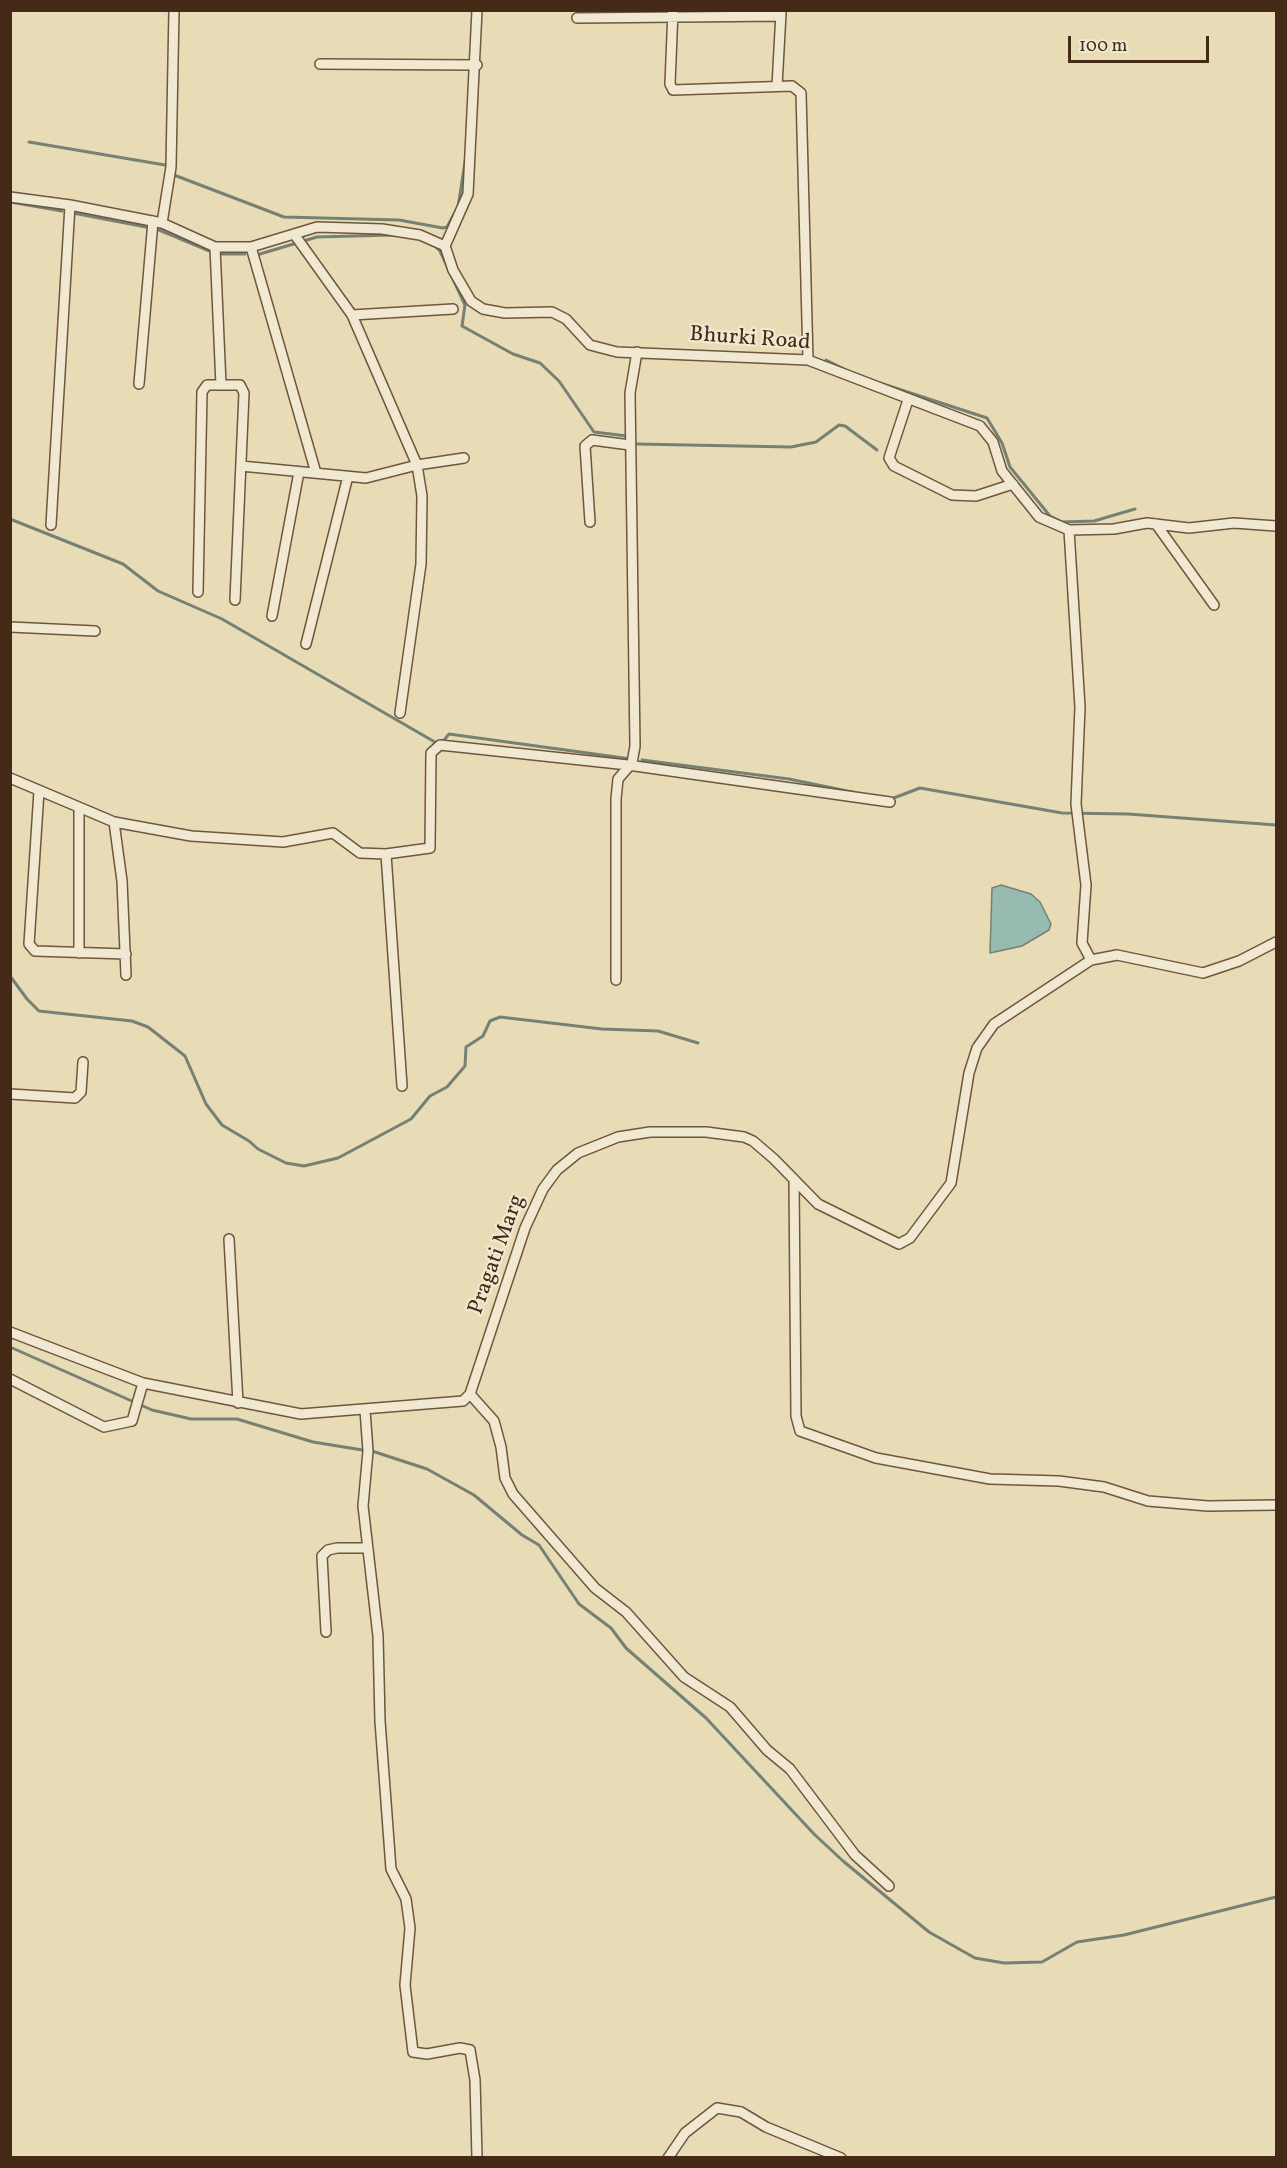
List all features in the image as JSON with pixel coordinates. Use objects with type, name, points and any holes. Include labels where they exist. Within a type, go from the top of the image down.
[{"type":"street","points":[[139,384],[158,222],[171,167],[174,10]]},
{"type":"street","points":[[10,197],[70,205],[158,222],[215,247],[251,247],[317,227],[382,229],[420,235],[445,246],[468,194],[477,65],[477,10]]},
{"type":"street","points":[[577,18],[781,13],[777,86]]},
{"type":"street","points":[[673,14],[670,84],[673,90],[794,86],[801,93],[808,360]]},
{"type":"street","points":[[320,64],[477,65]]},
{"type":"street","points":[[51,525],[70,205]]},
{"type":"street","points":[[294,234],[352,315],[417,465],[422,496],[421,564],[400,713]]},
{"type":"street","name":"Bhurki Road","points":[[445,246],[453,270],[464,291],[471,301],[483,309],[505,313],[552,312],[566,319],[590,345],[617,352],[808,360],[980,426],[993,442],[1000,467],[1040,517],[1069,530],[1156,524],[1189,528],[1234,523],[1276,526]]},
{"type":"street","points":[[215,247],[221,385]]},
{"type":"street","points":[[251,247],[316,473]]},
{"type":"street","points":[[352,315],[453,309]]},
{"type":"street","points":[[616,980],[616,799],[618,778],[632,763],[635,746],[630,393],[637,352]]},
{"type":"street","points":[[198,592],[202,392],[207,386],[240,386],[243,389],[235,600]]},
{"type":"street","points":[[908,400],[889,458],[894,466],[952,495],[976,496],[1013,484]]},
{"type":"street","points":[[590,522],[585,446],[592,441],[630,445]]},
{"type":"street","points":[[241,466],[366,478],[417,465],[464,458]]},
{"type":"street","points":[[272,616],[299,472]]},
{"type":"street","points":[[306,644],[348,476]]},
{"type":"street","points":[[1156,524],[1214,605]]},
{"type":"street","points":[[1069,530],[1080,708],[1076,804],[1086,885],[1082,943],[1091,960]]},
{"type":"street","points":[[10,627],[95,631]]},
{"type":"street","points":[[10,778],[79,810],[114,822],[191,836],[283,842],[333,833],[360,854],[386,854],[430,848],[430,753],[440,745],[628,765],[890,802]]},
{"type":"street","points":[[39,791],[29,944],[35,951],[126,954]]},
{"type":"street","points":[[79,810],[79,953]]},
{"type":"street","points":[[114,822],[122,881],[126,975]]},
{"type":"street","points":[[386,854],[402,1086]]},
{"type":"street","name":"Pragati Marg","points":[[470,1394],[525,1228],[543,1189],[557,1170],[578,1153],[618,1137],[650,1132],[706,1132],[744,1137],[753,1141],[818,1204],[899,1244],[910,1238],[951,1183],[969,1073],[983,1038],[1006,1015],[1091,960],[1117,955],[1203,973],[1239,961],[1276,942]]},
{"type":"street","points":[[10,1094],[75,1098],[81,1092],[83,1062]]},
{"type":"street","points":[[794,1179],[796,1416],[800,1431],[876,1458],[990,1479],[1059,1481],[1104,1487],[1148,1501],[1198,1506],[1276,1505]]},
{"type":"street","points":[[230,1239],[238,1403]]},
{"type":"street","points":[[10,1332],[143,1383],[301,1414],[463,1401],[470,1394],[494,1421],[501,1447],[505,1478],[513,1494],[595,1588],[626,1612],[684,1677],[730,1707],[767,1750],[790,1769],[855,1855],[889,1886]]},
{"type":"street","points":[[10,1379],[104,1427],[132,1421],[143,1383]]},
{"type":"street","points":[[365,1410],[368,1451],[363,1506],[378,1636],[380,1721],[391,1869],[406,1899],[410,1928],[405,1985],[413,2052],[427,2054],[460,2048],[470,2050],[475,2080],[477,2157]]},
{"type":"street","points":[[326,1632],[322,1556],[328,1550],[337,1548],[368,1548]]},
{"type":"street","points":[[668,2157],[685,2133],[717,2108],[741,2112],[766,2127],[842,2157]]},
{"type":"water","points":[[1001,885],[1031,894],[1040,902],[1051,924],[1049,930],[1022,946],[990,953],[992,888]]},
{"type":"waterway","points":[[29,142],[165,165]]},
{"type":"waterway","points":[[174,175],[284,217],[399,220],[443,228],[447,227],[458,207],[466,156]]},
{"type":"waterway","points":[[10,202],[62,211]]},
{"type":"waterway","points":[[73,213],[146,227]]},
{"type":"waterway","points":[[159,230],[212,252]]},
{"type":"waterway","points":[[260,254],[317,237],[394,235]]},
{"type":"waterway","points":[[434,245],[440,251],[465,305],[462,326],[513,354],[540,363],[559,381],[594,432],[627,436]]},
{"type":"waterway","points":[[222,254],[245,254]]},
{"type":"waterway","points":[[826,360],[846,370]]},
{"type":"waterway","points":[[880,383],[987,418],[1002,443],[1010,467],[1050,516],[1062,522],[1094,521],[1135,509]]},
{"type":"waterway","points":[[636,444],[791,447],[816,442],[839,425],[845,426],[877,450]]},
{"type":"waterway","points":[[10,519],[123,564],[158,591],[222,619],[440,745],[449,734],[631,759]]},
{"type":"waterway","points":[[642,760],[789,779],[852,792]]},
{"type":"waterway","points":[[891,799],[920,788],[1062,813],[1128,814],[1276,825]]},
{"type":"waterway","points":[[10,976],[39,1011],[132,1021],[148,1027],[185,1056],[206,1104],[222,1125],[258,1149],[286,1163],[304,1166],[338,1158],[411,1119],[430,1096],[447,1087],[465,1066],[466,1047],[483,1036],[490,1021],[500,1017],[602,1029],[658,1031],[698,1043]]},
{"type":"waterway","points":[[10,1347],[152,1410],[191,1419],[237,1419],[313,1442],[375,1452],[427,1469],[474,1495],[522,1535],[539,1545],[579,1604],[611,1628],[626,1648],[706,1718],[814,1834],[843,1861],[929,1932],[975,1958],[1004,1963],[1042,1962],[1077,1942],[1124,1935],[1276,1897]]}]
